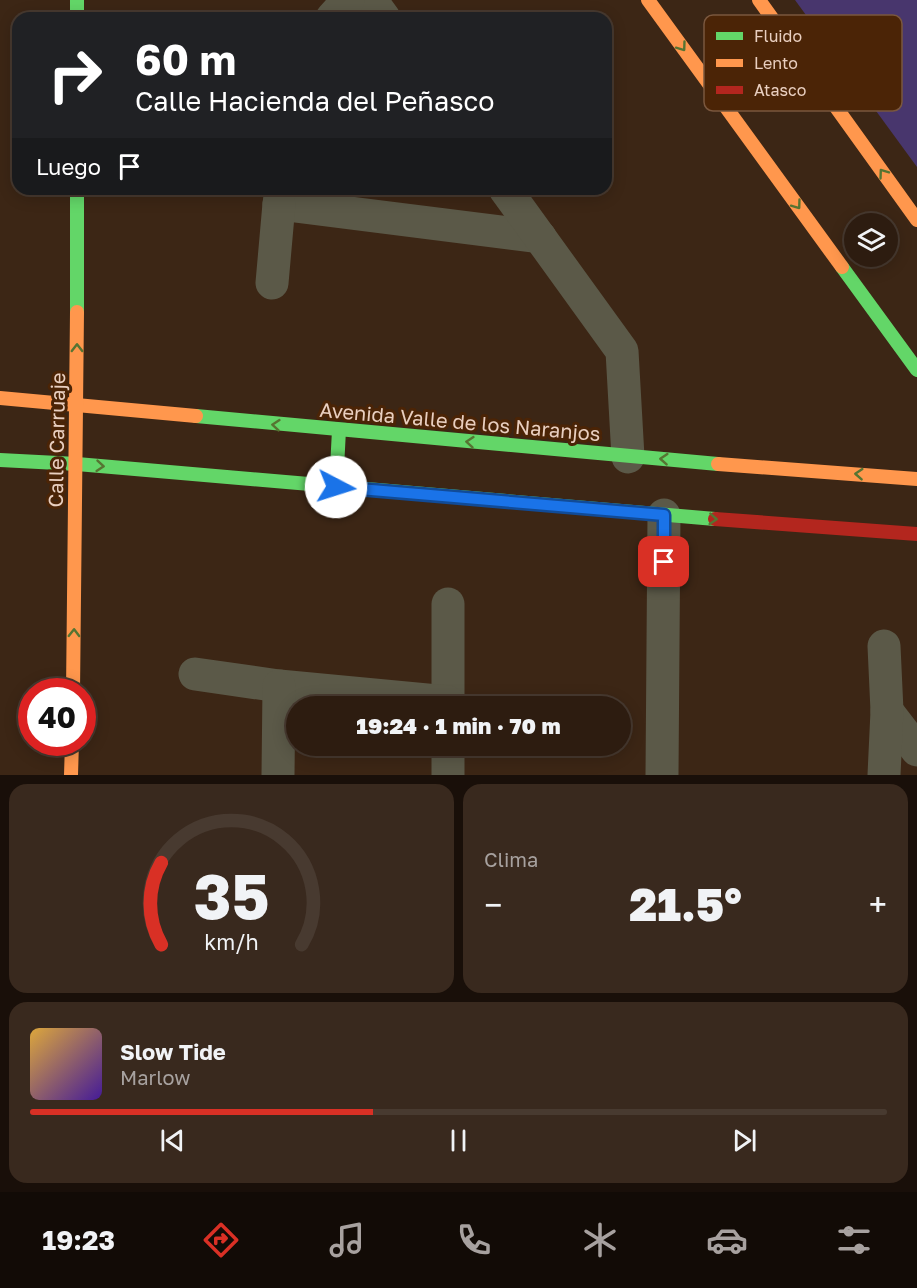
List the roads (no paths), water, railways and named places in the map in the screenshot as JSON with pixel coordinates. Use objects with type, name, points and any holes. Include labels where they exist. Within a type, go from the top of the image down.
[{"type":"street","points":[[337,12],[348,0]]},
{"type":"street","points":[[648,0],[704,77]]},
{"type":"street","points":[[759,0],[770,15]]},
{"type":"street","points":[[729,111],[917,370]]},
{"type":"street","points":[[839,111],[917,220]]},
{"type":"street","name":"Calle Carruaje","points":[[73,678],[77,464],[77,195]]},
{"type":"street","points":[[510,195],[622,351],[628,457]]},
{"type":"street","points":[[272,283],[280,196],[540,237]]},
{"type":"street","name":"Avenida Valle de los Naranjos","points":[[0,398],[628,457],[917,478]]},
{"type":"street","points":[[336,487],[339,430]]},
{"type":"street","points":[[0,460],[77,464],[664,515],[917,534]]},
{"type":"street","points":[[662,775],[664,515]]},
{"type":"street","points":[[448,604],[448,696]]},
{"type":"street","points":[[884,646],[887,711],[884,775]]},
{"type":"street","points":[[195,674],[373,696]]},
{"type":"street","points":[[278,775],[279,686]]},
{"type":"street","points":[[887,711],[917,750]]},
{"type":"street","points":[[71,775],[72,756]]},
{"type":"street","points":[[448,756],[448,775]]}]
